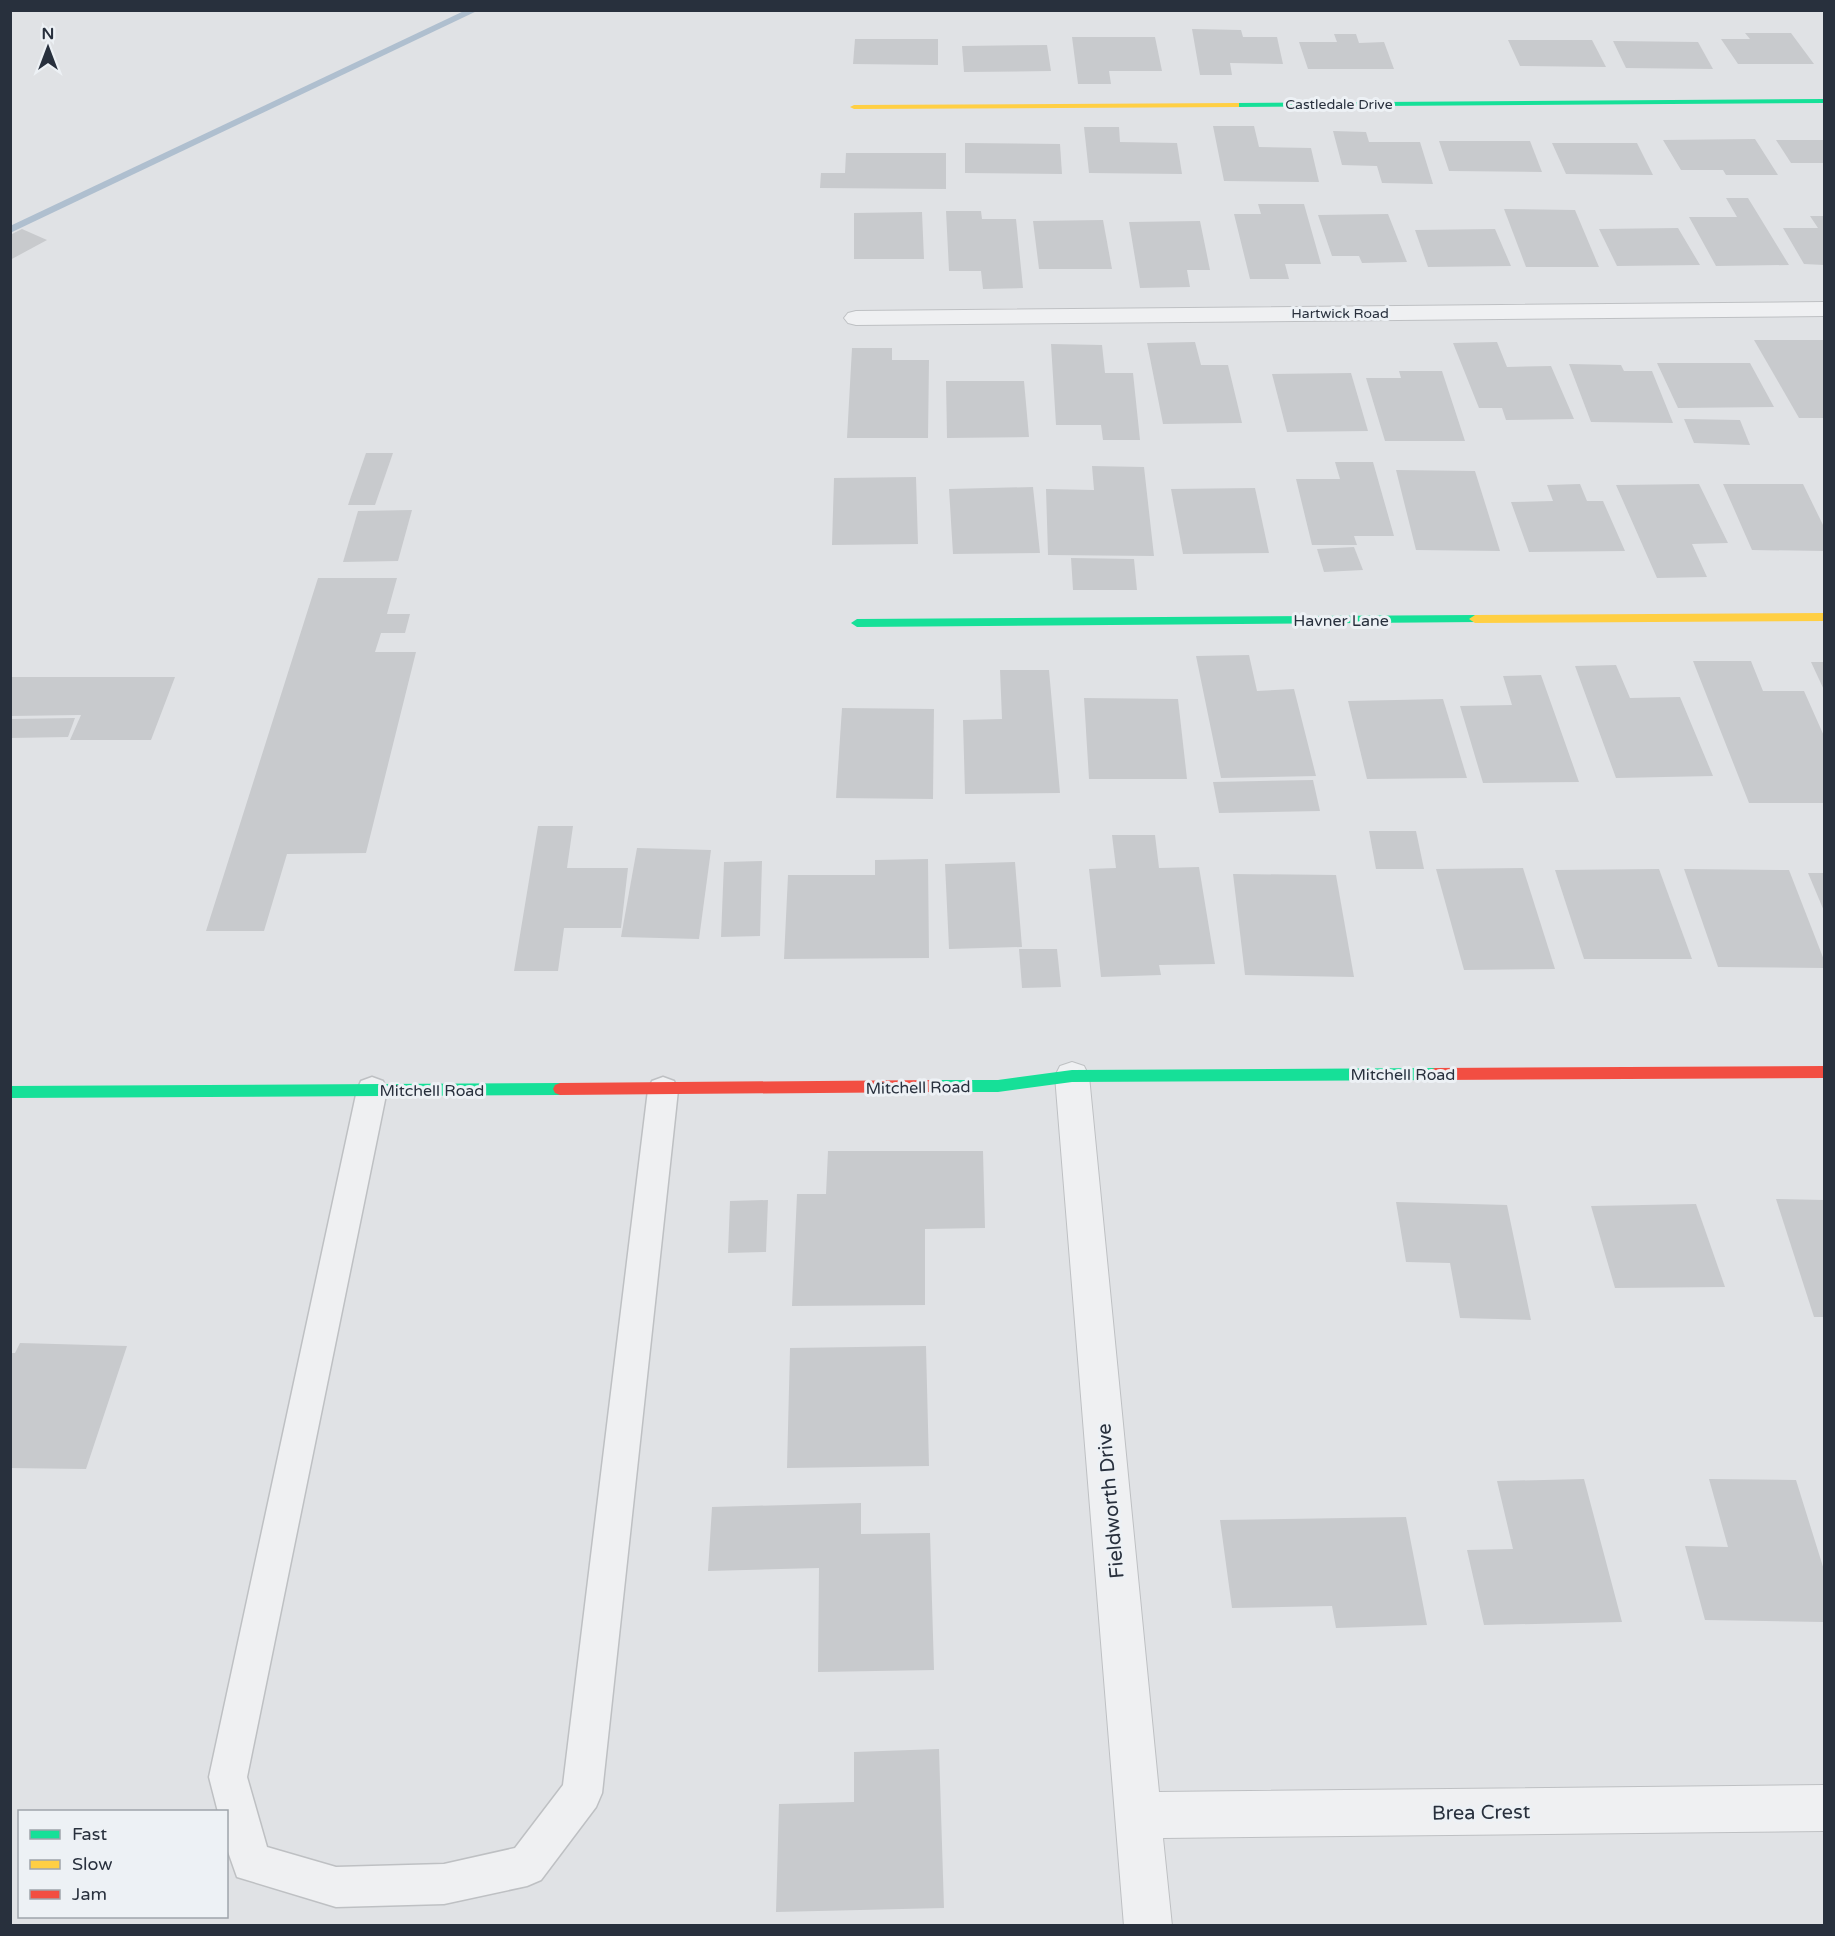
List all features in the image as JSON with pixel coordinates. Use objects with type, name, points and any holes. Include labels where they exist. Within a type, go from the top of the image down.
[{"type":"street","name":"Castledale Drive","points":[[854,107],[1824,102]]},
{"type":"street","name":"Hartwick Road","points":[[856,318],[1824,309]]},
{"type":"street","name":"Havner Lane","points":[[857,624],[1824,617]]},
{"type":"street","name":"Mitchell Road","points":[[10,1092],[663,1090],[998,1086],[1072,1076],[1824,1072]]},
{"type":"street","name":"Fieldworth Drive","points":[[1072,1076],[1148,1926]]},
{"type":"street","name":"Brea Crest","points":[[1138,1815],[1824,1808]]},
{"type":"lane","points":[[372,1090],[228,1777],[251,1863],[336,1887],[444,1884],[527,1866],[582,1794],[663,1090]]},
{"type":"building","points":[[1192,29],[1241,30],[1243,37],[1277,37],[1283,64],[1230,63],[1232,75],[1200,75]]},
{"type":"building","points":[[1745,33],[1791,33],[1814,64],[1738,64],[1721,39],[1750,39]]},
{"type":"building","points":[[1334,34],[1356,34],[1359,43],[1384,42],[1394,69],[1308,69],[1299,42],[1337,42]]},
{"type":"building","points":[[1072,37],[1155,37],[1162,71],[1109,71],[1111,84],[1078,84]]},
{"type":"building","points":[[855,39],[938,39],[938,65],[853,64]]},
{"type":"building","points":[[1508,40],[1592,40],[1606,67],[1520,66]]},
{"type":"building","points":[[1613,41],[1698,42],[1713,69],[1626,68]]},
{"type":"building","points":[[1047,45],[1051,71],[964,72],[962,46]]},
{"type":"building","points":[[1213,126],[1254,126],[1259,147],[1311,148],[1319,182],[1224,181]]},
{"type":"building","points":[[1084,127],[1119,127],[1120,142],[1177,143],[1182,174],[1089,173]]},
{"type":"building","points":[[1333,131],[1366,132],[1369,142],[1420,142],[1433,184],[1382,183],[1377,166],[1342,165]]},
{"type":"building","points":[[1755,139],[1778,175],[1726,175],[1723,170],[1681,170],[1663,140]]},
{"type":"building","points":[[1776,140],[1824,140],[1824,163],[1791,163]]},
{"type":"building","points":[[1439,141],[1530,141],[1542,172],[1449,171]]},
{"type":"building","points":[[965,143],[1060,144],[1062,174],[965,173]]},
{"type":"building","points":[[1552,143],[1637,143],[1653,175],[1566,174]]},
{"type":"building","points":[[846,153],[946,153],[946,189],[820,188],[821,173],[845,173]]},
{"type":"building","points":[[1726,198],[1748,198],[1789,265],[1716,266],[1689,217],[1737,217]]},
{"type":"building","points":[[1258,204],[1304,204],[1321,264],[1285,264],[1289,279],[1250,279],[1234,214],[1261,214]]},
{"type":"building","points":[[1504,209],[1575,210],[1599,267],[1526,267]]},
{"type":"building","points":[[946,211],[981,211],[982,219],[1016,219],[1023,288],[983,289],[981,271],[949,271]]},
{"type":"building","points":[[922,212],[924,259],[854,259],[854,213]]},
{"type":"building","points":[[1388,214],[1407,262],[1362,263],[1359,256],[1332,256],[1318,215]]},
{"type":"building","points":[[1810,216],[1824,216],[1824,265],[1804,264],[1783,228],[1818,228]]},
{"type":"building","points":[[1103,220],[1112,269],[1039,269],[1033,221]]},
{"type":"building","points":[[1200,221],[1210,270],[1187,270],[1190,287],[1140,288],[1129,222]]},
{"type":"building","points":[[1678,228],[1700,265],[1617,266],[1599,229]]},
{"type":"building","points":[[22,229],[47,240],[10,260],[10,235]]},
{"type":"building","points":[[1495,229],[1511,266],[1428,267],[1415,230]]},
{"type":"building","points":[[1754,340],[1824,340],[1824,418],[1799,418]]},
{"type":"building","points":[[1195,342],[1201,365],[1228,365],[1242,423],[1163,424],[1147,343]]},
{"type":"building","points":[[1497,342],[1507,367],[1551,366],[1574,419],[1506,420],[1502,408],[1479,408],[1453,343]]},
{"type":"building","points":[[1051,344],[1102,345],[1105,373],[1133,373],[1140,440],[1103,440],[1101,425],[1056,425]]},
{"type":"building","points":[[852,348],[892,348],[892,360],[929,360],[928,438],[847,438]]},
{"type":"building","points":[[1657,363],[1750,363],[1774,407],[1678,408]]},
{"type":"building","points":[[1569,364],[1621,365],[1624,371],[1652,371],[1673,423],[1591,422]]},
{"type":"building","points":[[1399,371],[1442,371],[1465,441],[1385,441],[1366,378],[1401,378]]},
{"type":"building","points":[[1351,373],[1368,431],[1287,432],[1272,374]]},
{"type":"building","points":[[946,381],[1024,381],[1029,437],[947,438]]},
{"type":"building","points":[[1684,419],[1740,420],[1750,445],[1694,443]]},
{"type":"building","points":[[366,453],[393,453],[375,505],[348,505]]},
{"type":"building","points":[[1335,462],[1373,462],[1394,536],[1354,536],[1357,545],[1312,545],[1296,479],[1340,479]]},
{"type":"building","points":[[1092,466],[1144,467],[1154,556],[1048,555],[1046,489],[1094,490]]},
{"type":"building","points":[[1396,470],[1475,471],[1500,551],[1416,550]]},
{"type":"building","points":[[916,477],[918,544],[832,545],[834,478]]},
{"type":"building","points":[[1580,484],[1587,501],[1603,501],[1625,551],[1529,552],[1511,502],[1553,501],[1547,485]]},
{"type":"building","points":[[1699,484],[1728,543],[1692,544],[1707,577],[1657,578],[1616,485]]},
{"type":"building","points":[[1723,484],[1803,484],[1824,527],[1824,551],[1752,550]]},
{"type":"building","points":[[1033,487],[1040,553],[953,554],[949,489]]},
{"type":"building","points":[[1255,488],[1269,553],[1183,554],[1171,489]]},
{"type":"building","points":[[412,510],[398,561],[343,562],[358,511]]},
{"type":"building","points":[[1354,547],[1363,570],[1324,572],[1317,549]]},
{"type":"building","points":[[1071,558],[1134,559],[1137,590],[1073,590]]},
{"type":"building","points":[[318,578],[397,578],[387,614],[410,614],[405,633],[381,633],[375,652],[416,652],[366,853],[287,854],[264,931],[206,931]]},
{"type":"building","points":[[1249,655],[1257,691],[1294,689],[1316,776],[1221,778],[1196,656]]},
{"type":"building","points":[[1693,661],[1751,661],[1763,691],[1804,691],[1824,736],[1824,803],[1749,803]]},
{"type":"building","points":[[1811,662],[1824,662],[1824,690]]},
{"type":"building","points":[[1616,665],[1630,698],[1680,697],[1713,776],[1616,778],[1575,666]]},
{"type":"building","points":[[1000,670],[1049,670],[1060,793],[965,794],[963,720],[1002,719]]},
{"type":"building","points":[[1541,675],[1579,782],[1483,783],[1460,706],[1512,705],[1503,676]]},
{"type":"building","points":[[10,677],[175,677],[151,740],[70,740],[81,715],[10,716]]},
{"type":"building","points":[[1084,698],[1178,699],[1187,779],[1089,779]]},
{"type":"building","points":[[1443,699],[1467,778],[1367,779],[1348,701]]},
{"type":"building","points":[[842,708],[934,709],[933,799],[836,798]]},
{"type":"building","points":[[75,718],[68,737],[10,738],[10,719]]},
{"type":"building","points":[[1313,780],[1320,811],[1219,813],[1213,782]]},
{"type":"building","points":[[538,826],[573,826],[567,868],[628,868],[621,928],[564,928],[558,971],[514,971]]},
{"type":"building","points":[[1369,831],[1416,831],[1424,869],[1376,869]]},
{"type":"building","points":[[1112,835],[1155,835],[1159,868],[1199,867],[1215,964],[1159,965],[1161,975],[1101,977],[1089,869],[1116,868]]},
{"type":"building","points":[[637,848],[711,850],[699,939],[621,937]]},
{"type":"building","points":[[928,859],[929,958],[784,959],[788,875],[875,875],[875,860]]},
{"type":"building","points":[[762,861],[760,936],[721,937],[724,862]]},
{"type":"building","points":[[1015,862],[1022,947],[949,949],[945,864]]},
{"type":"building","points":[[1523,868],[1555,969],[1464,970],[1436,869]]},
{"type":"building","points":[[1659,869],[1692,959],[1584,959],[1555,870]]},
{"type":"building","points":[[1684,869],[1789,870],[1824,960],[1824,968],[1718,967]]},
{"type":"building","points":[[1808,873],[1824,873],[1824,911]]},
{"type":"building","points":[[1233,874],[1336,875],[1354,977],[1245,975]]},
{"type":"building","points":[[1019,949],[1057,949],[1061,987],[1022,988]]},
{"type":"building","points":[[828,1151],[983,1151],[985,1228],[925,1229],[925,1305],[792,1306],[797,1194],[826,1194]]},
{"type":"building","points":[[1776,1199],[1824,1200],[1824,1317],[1814,1317]]},
{"type":"building","points":[[768,1200],[766,1252],[728,1253],[730,1201]]},
{"type":"building","points":[[1396,1202],[1507,1205],[1531,1320],[1460,1318],[1450,1263],[1406,1262]]},
{"type":"building","points":[[1696,1204],[1725,1287],[1615,1288],[1591,1206]]},
{"type":"building","points":[[20,1343],[127,1346],[86,1469],[10,1468],[10,1353],[15,1353]]},
{"type":"building","points":[[926,1346],[929,1466],[787,1468],[790,1348]]},
{"type":"building","points":[[1584,1479],[1622,1622],[1484,1625],[1467,1550],[1513,1549],[1497,1481]]},
{"type":"building","points":[[1709,1479],[1796,1480],[1824,1570],[1824,1622],[1705,1620],[1685,1546],[1728,1547]]},
{"type":"building","points":[[861,1503],[861,1534],[930,1533],[934,1670],[818,1672],[819,1568],[708,1571],[712,1507]]},
{"type":"building","points":[[1406,1517],[1427,1625],[1336,1628],[1332,1606],[1232,1608],[1220,1520]]},
{"type":"building","points":[[939,1749],[944,1908],[776,1912],[779,1804],[854,1802],[854,1752]]},
{"type":"waterway","points":[[10,230],[475,10]]},
{"type":"traffic: fast","points":[[1236,105],[1824,101]]},
{"type":"traffic: fast","points":[[857,623],[1475,619]]},
{"type":"traffic: fast","points":[[935,1086],[998,1086],[1072,1076],[1435,1074]]},
{"type":"traffic: fast","points":[[10,1092],[560,1089]]},
{"type":"traffic: slow","points":[[854,107],[1236,105]]},
{"type":"traffic: slow","points":[[1475,619],[1824,617]]},
{"type":"traffic: jam","points":[[1435,1074],[1824,1072]]},
{"type":"traffic: jam","points":[[560,1089],[935,1086]]}]
